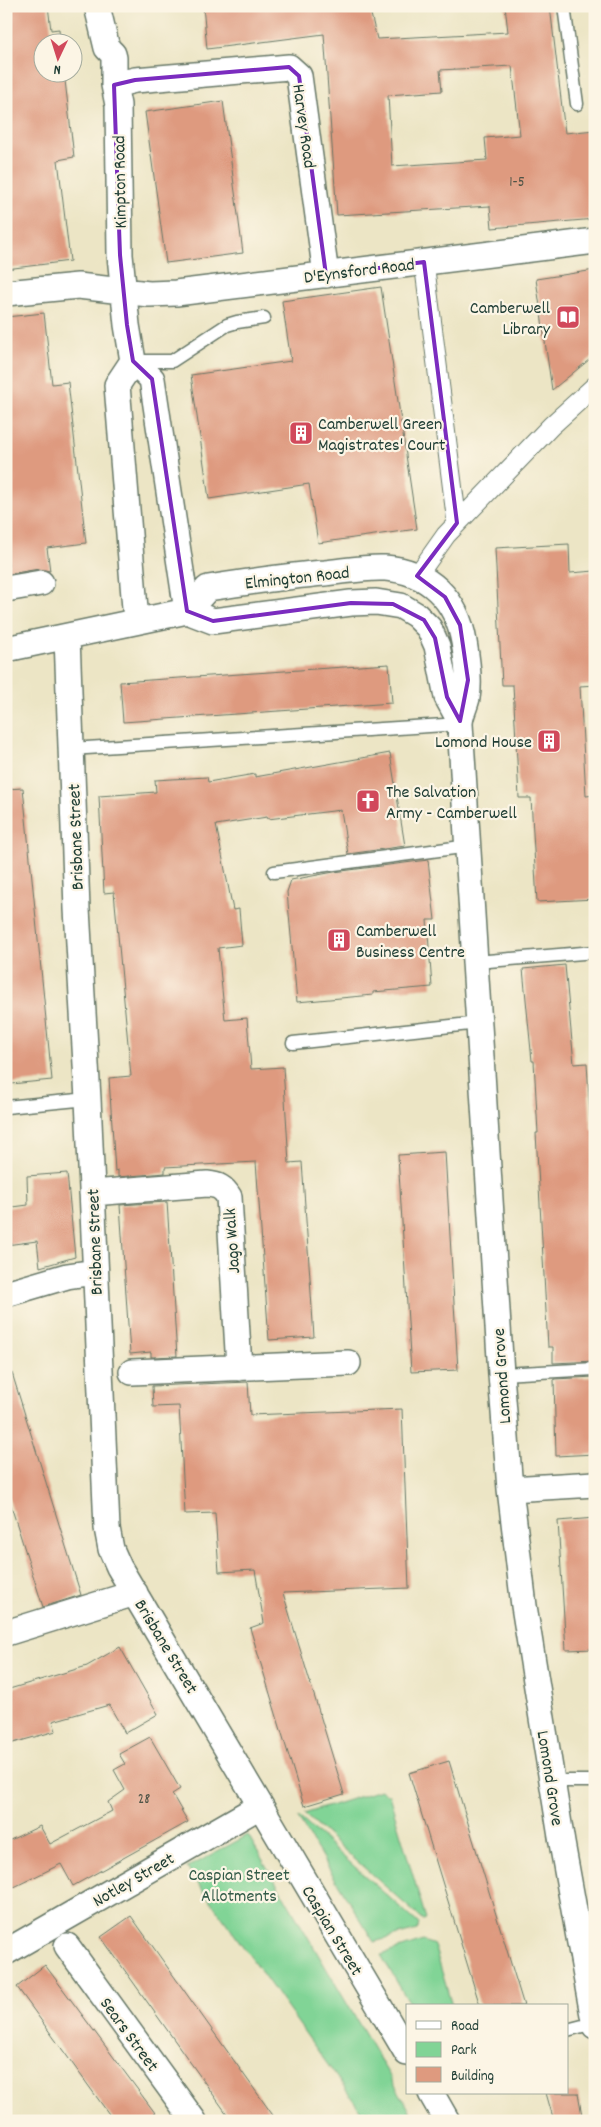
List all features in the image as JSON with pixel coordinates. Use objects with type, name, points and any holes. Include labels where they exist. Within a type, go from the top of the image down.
[{"type":"street","name":"Kimpton Road","points":[[98,6],[107,48],[113,54],[115,62],[114,85],[118,105],[120,255],[133,361]]},
{"type":"street","name":"Harvey Road","points":[[114,85],[135,80],[289,67],[298,76],[326,275]]},
{"type":"street","name":"D'Eynsford Road","points":[[6,293],[78,286],[149,294],[176,293],[595,241]]},
{"type":"street","points":[[424,262],[457,524]]},
{"type":"street","points":[[6,649],[187,611],[152,379],[133,361],[117,385],[136,621]]},
{"type":"street","points":[[416,576],[446,535],[551,426],[595,386]]},
{"type":"street","name":"Elmington Road","points":[[408,610],[393,604],[376,602],[351,603],[213,620],[187,611],[208,588],[238,583],[370,568],[391,569],[416,576]]},
{"type":"street","name":"Lomond Grove","points":[[416,576],[446,597],[457,614],[464,640],[468,680],[467,697],[460,722],[500,1374],[510,1489],[524,1606],[551,1781],[594,2024]]},
{"type":"street","points":[[6,589],[41,583]]},
{"type":"street","name":"Lomond Grove","points":[[408,610],[424,620],[435,638],[447,697],[460,722]]},
{"type":"street","name":"Brisbane Street","points":[[67,637],[77,899],[107,1528],[111,1549],[119,1567],[260,1806]]},
{"type":"street","name":"Jago Walk","points":[[92,1193],[207,1184],[217,1185],[224,1189],[229,1197],[239,1368]]},
{"type":"street","points":[[6,1294],[67,1276],[95,1272]]},
{"type":"street","points":[[132,1372],[348,1363]]},
{"type":"street","points":[[510,1489],[595,1484]]},
{"type":"street","points":[[6,1633],[135,1593]]},
{"type":"street","name":"Notley Street","points":[[6,1952],[260,1806]]},
{"type":"street","name":"Caspian Street","points":[[260,1806],[406,2051]]},
{"type":"street","name":"Sears Street","points":[[67,1946],[194,2121]]},
{"type":"street","points":[[432,2094],[447,2121]]},
{"type":"lane","points":[[564,6],[577,104]]},
{"type":"lane","points":[[133,361],[172,361],[227,325],[264,318]]},
{"type":"lane","points":[[71,749],[460,722]]},
{"type":"lane","points":[[274,872],[469,846]]},
{"type":"lane","points":[[476,962],[595,952]]},
{"type":"lane","points":[[293,1043],[479,1023]]},
{"type":"lane","points":[[6,1106],[88,1099]]},
{"type":"lane","points":[[500,1374],[595,1369]]},
{"type":"lane","points":[[551,1781],[595,1781]]},
{"type":"lane","points":[[568,2030],[594,2024]]},
{"type":"highlighted area","points":[[289,67],[299,76],[326,275],[424,262],[457,523],[417,576],[445,597],[460,625],[468,680],[460,721],[447,697],[435,638],[424,620],[393,604],[351,603],[213,621],[187,611],[152,379],[133,361],[127,325],[120,255],[114,85],[135,80]]},
{"type":"green space","points":[[380,1790],[389,1795],[426,1919],[423,1920],[304,1814]]},
{"type":"green space","points":[[298,1818],[419,1924],[417,1930],[374,1942]]},
{"type":"green space","name":"Caspian Street Allotments","points":[[248,1835],[416,2121],[368,2121],[187,1868]]},
{"type":"green space","points":[[423,1941],[434,1945],[451,2004],[410,2004],[381,1955]]},
{"type":"building","points":[[6,6],[48,6],[51,30],[59,29],[59,32],[32,32],[32,82],[65,82],[74,157],[58,160],[70,261],[6,269]]},
{"type":"building","points":[[203,6],[369,6],[377,39],[508,32],[505,6],[550,6],[565,133],[595,130],[595,219],[492,228],[490,206],[337,215],[324,34],[207,49]],"holes":[[[512,66],[520,135],[485,138],[487,160],[392,166],[388,95],[442,91],[440,70]]]},
{"type":"building","points":[[223,101],[243,253],[166,263],[145,112]]},
{"type":"building","name":"Camberwell Library","points":[[595,270],[595,355],[552,390],[536,279]]},
{"type":"building","name":"Camberwell Green Magistrates' Court","points":[[381,287],[417,529],[318,543],[309,484],[209,499],[191,375],[291,361],[282,301]]},
{"type":"building","points":[[44,313],[52,384],[68,382],[86,543],[47,548],[50,571],[39,569],[9,574],[6,550],[6,317]]},
{"type":"building","name":"Lomond House","points":[[569,544],[570,573],[595,571],[595,685],[580,686],[586,796],[595,795],[595,899],[537,902],[531,798],[519,798],[513,685],[502,685],[495,548]]},
{"type":"building","points":[[389,664],[392,703],[123,722],[120,682]]},
{"type":"building","points":[[390,753],[405,846],[348,854],[341,810],[268,819],[267,817],[216,825],[233,910],[239,909],[242,945],[218,948],[225,1020],[247,1018],[251,1069],[283,1067],[289,1163],[302,1162],[314,1337],[269,1340],[256,1162],[165,1167],[165,1173],[118,1177],[118,1170],[115,1171],[109,1078],[131,1076],[114,892],[104,893],[99,796],[156,792],[155,780],[207,777],[208,782],[255,774],[255,777]]},
{"type":"building","points":[[23,788],[52,1080],[11,1084],[6,1039],[6,789]]},
{"type":"building","name":"Camberwell Business Centre","points":[[428,860],[435,920],[427,920],[432,987],[373,992],[373,995],[297,1002],[287,892],[291,880],[334,872]]},
{"type":"building","points":[[565,965],[574,1064],[587,1063],[591,1130],[595,1130],[595,1361],[553,1363],[553,1347],[548,1347],[536,1133],[538,1133],[534,1061],[532,1061],[523,969]]},
{"type":"building","points":[[445,1152],[458,1370],[411,1372],[398,1155]]},
{"type":"building","points":[[67,1173],[75,1257],[40,1267],[37,1241],[6,1245],[6,1208],[28,1205],[27,1176]]},
{"type":"building","points":[[167,1202],[177,1356],[151,1357],[151,1352],[130,1354],[120,1205]]},
{"type":"building","points":[[6,1373],[12,1373],[81,1595],[43,1607],[6,1490]]},
{"type":"building","points":[[595,1377],[595,1454],[556,1456],[554,1379]]},
{"type":"building","points":[[248,1382],[250,1415],[402,1409],[409,1588],[283,1593],[344,1794],[304,1806],[250,1628],[264,1623],[255,1570],[219,1572],[215,1513],[185,1514],[179,1406],[153,1407],[152,1386]]},
{"type":"building","points":[[595,1518],[595,1649],[566,1650],[558,1521]]},
{"type":"building","points":[[120,1647],[158,1714],[125,1733],[109,1705],[53,1721],[56,1731],[6,1745],[6,1690],[87,1666]]},
{"type":"building","points":[[150,1737],[180,1789],[172,1794],[188,1822],[73,1886],[61,1864],[6,1891],[6,1842],[40,1826],[50,1844],[112,1811],[108,1802],[125,1790],[114,1770],[125,1764],[119,1754]]},
{"type":"building","points":[[449,1761],[523,2004],[479,2004],[409,1773]]},
{"type":"building","points":[[131,1916],[277,2121],[232,2121],[101,1937]]},
{"type":"building","points":[[45,1965],[161,2121],[114,2121],[17,1987]]},
{"type":"building","points":[[578,2093],[583,2121],[554,2121],[546,2094]]},
{"type":"place","name":"Camberwell Library","points":[[568,317]]},
{"type":"place","name":"Camberwell Green Magistrates' Court","points":[[301,433]]},
{"type":"place","name":"Lomond House","points":[[549,741]]},
{"type":"place","name":"The Salvation Army - Camberwell","points":[[368,801]]},
{"type":"place","name":"Camberwell Business Centre","points":[[339,940]]}]
